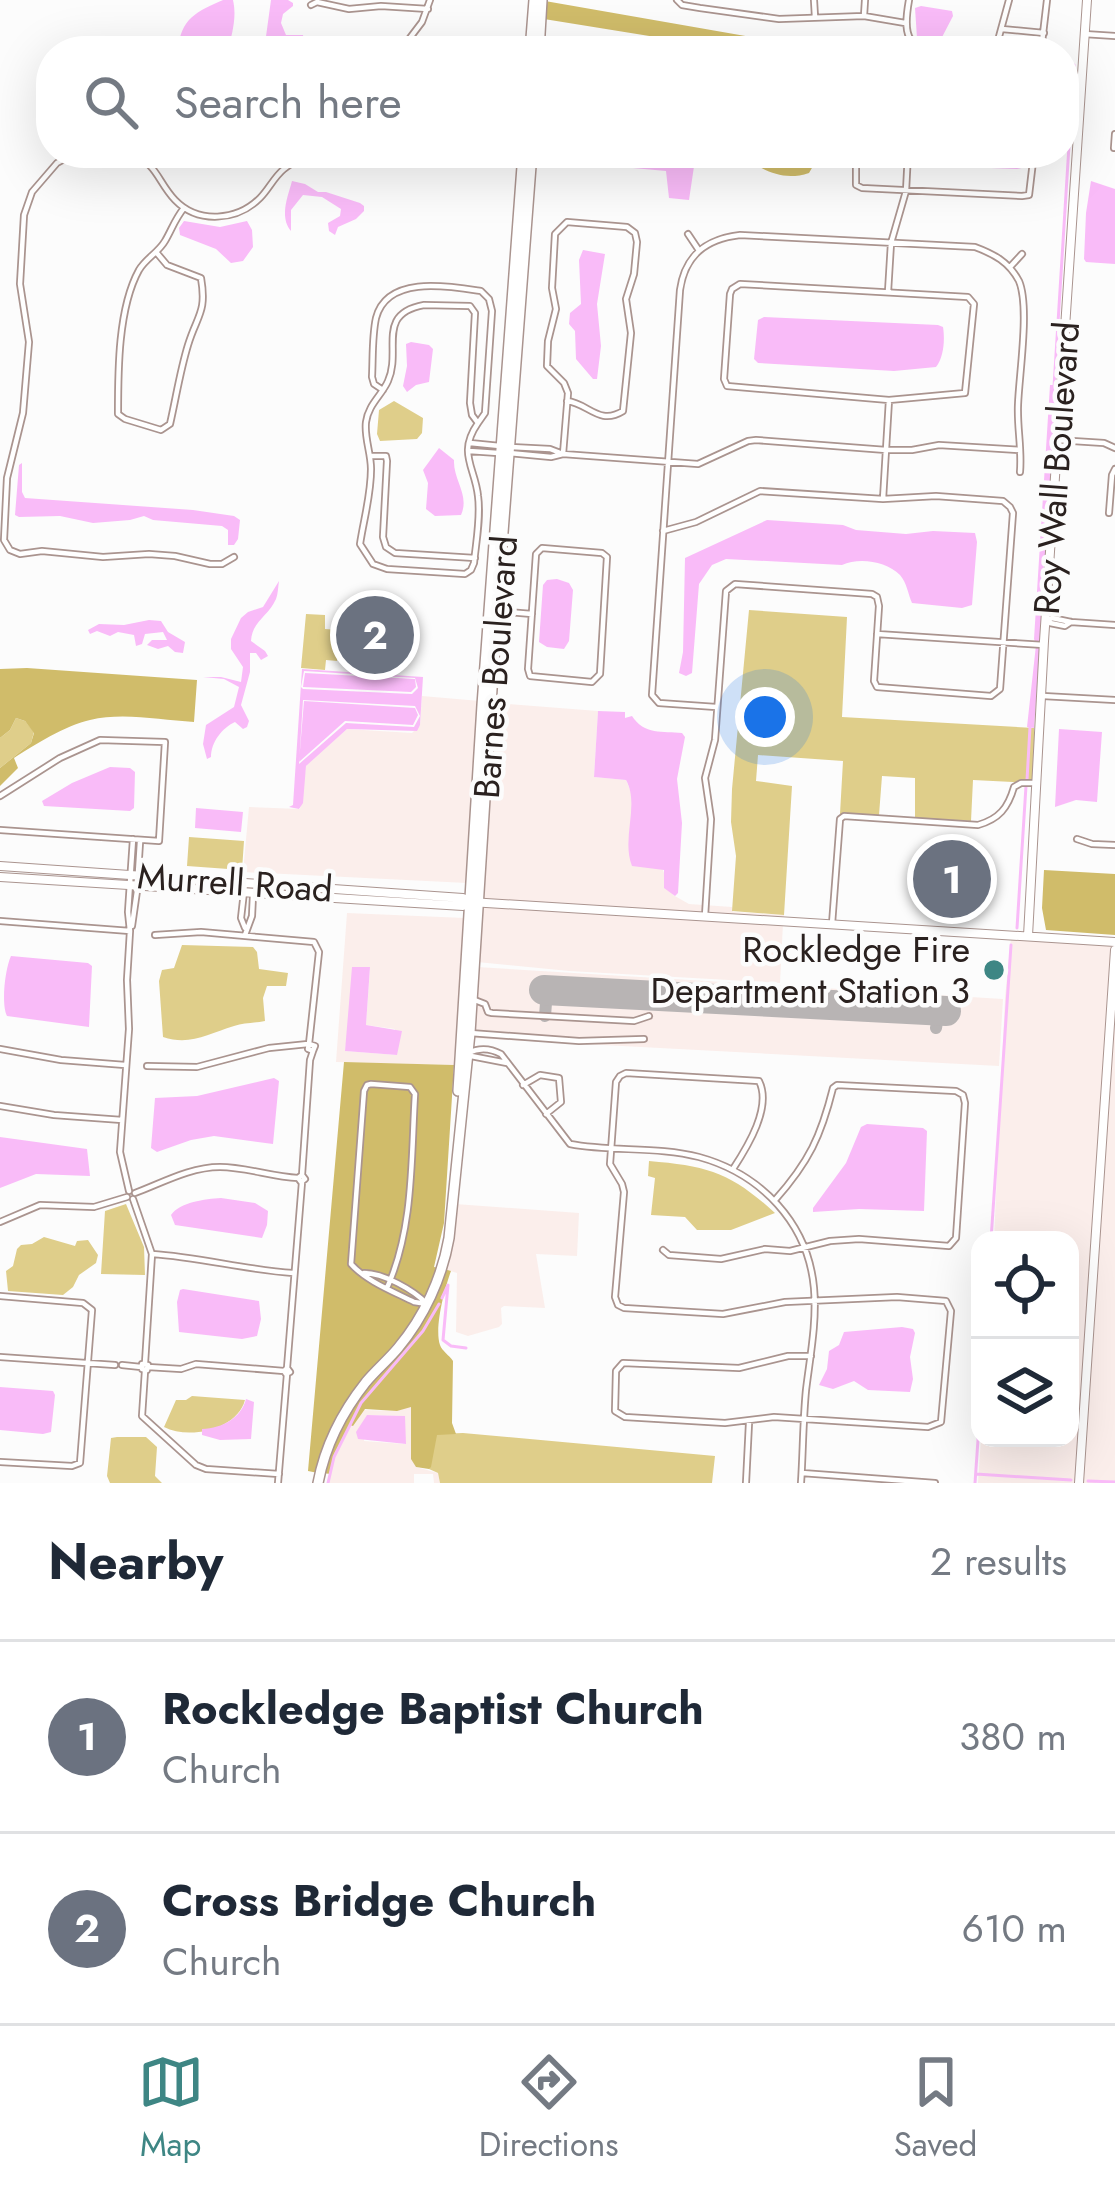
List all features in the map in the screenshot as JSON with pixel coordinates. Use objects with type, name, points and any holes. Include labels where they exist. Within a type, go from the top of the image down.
[{"type":"main road","points":[[536,36],[538,0]]},
{"type":"main road","name":"Barnes Boulevard","points":[[464,1053],[470,1033],[475,902],[482,869],[480,730],[527,213],[527,168]]},
{"type":"main road","name":"Barnes Boulevard","points":[[318,1483],[329,1444],[349,1406],[398,1349],[427,1304],[447,1250],[475,902],[494,542],[506,450],[527,168]]},
{"type":"street","points":[[411,36],[430,0]]},
{"type":"street","points":[[677,0],[779,20],[864,16],[905,23]]},
{"type":"street","points":[[740,15],[742,0]]},
{"type":"street","points":[[814,0],[815,17]]},
{"type":"street","points":[[864,16],[865,0]]},
{"type":"street","points":[[908,36],[909,0]]},
{"type":"street","points":[[998,36],[1009,0]]},
{"type":"street","points":[[1044,36],[1047,0]]},
{"type":"street","name":"Roy Wall Boulevard","points":[[1079,109],[1087,0]]},
{"type":"street","points":[[311,5],[428,9]]},
{"type":"street","points":[[1000,28],[1044,33]]},
{"type":"street","points":[[1084,34],[1115,36]]},
{"type":"street","points":[[1114,148],[1115,134]]},
{"type":"street","points":[[53,168],[32,192],[24,215],[20,284],[29,342],[23,413],[8,478],[4,540],[20,554],[148,554],[210,565],[234,556]]},
{"type":"street","points":[[154,168],[169,194],[184,208],[205,215],[232,215],[261,197],[286,168]]},
{"type":"street","points":[[856,168],[856,185],[862,188],[1022,196],[1029,194],[1032,168]]},
{"type":"street","points":[[888,292],[891,243],[906,191],[907,168]]},
{"type":"street","name":"Roy Wall Boulevard","points":[[1028,937],[1075,168]]},
{"type":"street","points":[[156,252],[167,265],[201,278],[204,295],[170,424],[161,430],[122,418],[118,411],[125,309],[140,269],[156,252],[162,247],[173,220],[184,208]]},
{"type":"street","points":[[563,454],[564,383],[547,366],[556,309],[552,288],[555,234],[567,222],[629,228],[637,242],[626,299],[631,332],[623,411],[616,416],[598,415],[567,401]]},
{"type":"street","points":[[688,234],[698,249]]},
{"type":"street","points":[[718,707],[659,704],[652,695],[680,290],[686,265],[698,249],[715,239],[740,235],[975,248],[995,254],[1021,286],[1020,472]]},
{"type":"street","points":[[1010,267],[1022,254]]},
{"type":"street","points":[[740,284],[888,292],[972,300],[965,393],[889,400],[728,386],[724,380],[732,289],[740,284]]},
{"type":"street","points":[[383,390],[372,377],[381,306],[402,289],[414,287],[481,291],[489,299],[485,413],[478,423],[473,429],[468,462],[479,503],[471,570],[465,574],[387,569],[374,564],[360,544],[370,498],[366,420],[370,407],[383,390],[392,371],[393,325],[412,307],[470,306],[475,313],[470,403],[478,423]]},
{"type":"street","points":[[883,500],[889,400]]},
{"type":"street","points":[[469,447],[551,457],[668,462],[707,461],[756,440],[886,450],[939,445],[1022,450]]},
{"type":"street","points":[[1057,440],[1115,448]]},
{"type":"street","points":[[371,457],[386,456],[387,461],[386,547],[395,553],[475,558]]},
{"type":"street","points":[[1109,513],[1115,469]]},
{"type":"street","points":[[663,531],[695,522],[760,491],[883,500],[936,496],[1003,501],[1013,513],[1000,689],[991,696],[877,687],[879,606],[872,595],[735,584],[726,591],[715,740],[705,778],[711,820],[705,916]]},
{"type":"street","points":[[539,550],[607,557],[597,679],[530,676],[532,614],[539,550]]},
{"type":"street","points":[[493,604],[532,614]]},
{"type":"street","points":[[1046,622],[1052,618],[1115,625]]},
{"type":"street","points":[[877,634],[1044,645]]},
{"type":"street","points":[[1041,696],[1115,700]]},
{"type":"street","points":[[0,796],[60,758],[100,740],[165,742],[159,841],[0,830]]},
{"type":"street","points":[[832,924],[844,816],[987,822],[1009,805],[1014,787],[1036,783]]},
{"type":"street","points":[[1077,838],[1115,845]]},
{"type":"street","points":[[137,840],[121,1163],[152,1254],[142,1416],[196,1465],[279,1474]]},
{"type":"street","name":"Murrell Road","points":[[0,866],[248,889],[463,898],[1115,946]]},
{"type":"street","name":"Murrell Road","points":[[0,878],[134,880]]},
{"type":"street","points":[[245,931],[241,918],[248,889]]},
{"type":"street","points":[[0,921],[130,931]]},
{"type":"street","points":[[155,935],[245,931],[309,940],[319,952],[278,1483]]},
{"type":"street","points":[[1079,1483],[1115,946]]},
{"type":"street","points":[[472,999],[492,1013],[634,1021],[649,1016]]},
{"type":"street","points":[[470,1033],[579,1041],[644,1039]]},
{"type":"street","points":[[147,1066],[197,1067],[268,1048],[309,1047]]},
{"type":"street","points":[[0,1049],[126,1065]]},
{"type":"street","points":[[464,1053],[476,1049],[501,1054],[570,1144],[692,1155],[734,1169],[775,1200],[796,1230],[813,1278],[801,1483]]},
{"type":"street","points":[[734,1169],[759,1115],[764,1090],[759,1081],[622,1074],[616,1082],[610,1164],[624,1189],[618,1305],[723,1314],[815,1300],[941,1300],[949,1303],[951,1311],[942,1418],[938,1425],[928,1427],[774,1417],[725,1423],[619,1415],[614,1407],[617,1368],[626,1362],[739,1368],[788,1356],[811,1356]]},
{"type":"street","points":[[523,1085],[540,1075],[559,1078],[561,1102],[546,1114]]},
{"type":"street","points":[[388,1285],[399,1260],[406,1222],[416,1094],[410,1087],[371,1084],[364,1091],[350,1264],[361,1273],[374,1273],[388,1285],[427,1304]]},
{"type":"street","points":[[663,1250],[670,1255],[721,1259],[830,1241],[954,1243],[963,1095],[837,1085],[815,1145],[775,1200]]},
{"type":"street","points":[[0,1106],[122,1120]]},
{"type":"street","points":[[0,1222],[40,1204],[94,1207],[207,1168],[300,1179]]},
{"type":"street","points":[[152,1254],[293,1274]]},
{"type":"street","points":[[0,1296],[88,1304],[92,1310],[80,1463],[0,1462]]},
{"type":"street","points":[[0,1357],[286,1371]]},
{"type":"street","points":[[746,1483],[749,1421]]},
{"type":"street","points":[[802,1473],[935,1483]]},
{"type":"shaded area","points":[[233,0],[232,36],[180,36],[198,12]]},
{"type":"shaded area","points":[[271,0],[293,3],[281,23],[286,35],[303,36],[266,36]]},
{"type":"shaded area","points":[[545,1],[745,36],[649,36],[544,19]]},
{"type":"shaded area","points":[[915,8],[952,11],[943,36],[917,36]]},
{"type":"shaded area","points":[[633,168],[694,168],[689,200],[669,198],[666,171]]},
{"type":"shaded area","points":[[763,168],[812,168],[798,176]]},
{"type":"shaded area","points":[[292,181],[360,203],[364,211],[338,227],[335,235],[328,223],[340,216],[341,209],[322,197],[303,195],[291,210],[291,231],[285,213]]},
{"type":"shaded area","points":[[1091,181],[1115,189],[1115,264],[1084,259]]},
{"type":"shaded area","points":[[184,221],[220,227],[247,221],[253,247],[243,261],[231,263],[216,249],[180,235]]},
{"type":"shaded area","points":[[583,250],[605,254],[597,304],[601,346],[597,379],[576,359],[575,331],[569,324],[570,313],[581,304],[579,260]]},
{"type":"shaded area","points":[[758,320],[938,325],[943,327],[944,342],[936,367],[894,371],[758,363],[754,359]]},
{"type":"shaded area","points":[[406,344],[433,349],[429,382],[407,392],[403,386]]},
{"type":"shaded area","points":[[1050,385],[1055,385],[1058,398],[1034,728],[1027,727]]},
{"type":"shaded area","points":[[394,401],[423,418],[417,439],[380,441],[379,410]]},
{"type":"shaded area","points":[[439,448],[454,460],[464,501],[461,515],[435,516],[426,509],[428,483],[423,470]]},
{"type":"shaded area","points":[[22,463],[25,498],[234,516],[240,520],[238,539],[228,545],[228,530],[222,526],[144,516],[93,523],[60,516],[19,517],[15,515]]},
{"type":"shaded area","points":[[767,520],[906,534],[975,533],[972,605],[912,603],[900,575],[872,562],[842,565],[726,559],[712,565],[699,584],[692,673],[679,673],[685,558]]},
{"type":"shaded area","points":[[557,579],[573,590],[569,641],[564,649],[539,642],[543,585]]},
{"type":"shaded area","points":[[279,581],[276,599],[252,634],[251,641],[268,656],[261,660],[250,653],[241,705],[247,727],[235,722],[226,728],[207,759],[206,725],[234,707],[239,687],[224,679],[203,677],[221,677],[241,682],[243,667],[231,649],[231,639],[241,618],[263,607]]},
{"type":"shaded area","points":[[749,610],[847,617],[842,717],[1034,728],[1034,783],[973,780],[971,821],[915,818],[915,778],[882,776],[879,815],[840,814],[843,761],[758,755],[756,781],[792,786],[784,915],[732,911],[736,856],[732,789]]},
{"type":"shaded area","points":[[306,614],[325,615],[325,629],[339,630],[337,661],[326,660],[325,670],[301,668]]},
{"type":"shaded area","points":[[161,621],[168,632],[185,642],[183,653],[147,645],[152,640],[167,640],[163,632],[145,634],[136,646],[134,635],[90,634],[88,630],[99,624]]},
{"type":"shaded area","points":[[0,669],[197,680],[194,722],[115,717],[80,723],[14,758],[18,768],[0,786],[0,768],[31,743],[34,733],[16,718],[0,738]]},
{"type":"shaded area","points":[[302,669],[423,677],[420,725],[417,731],[347,729],[306,766],[303,803],[299,809],[289,807],[293,805]],"holes":[[[304,671],[415,678],[418,688],[412,694],[303,689]],[[303,700],[415,706],[420,716],[414,727],[346,723],[299,764]]]},
{"type":"shaded area","points":[[305,673],[415,679],[416,687],[411,692],[303,687]]},
{"type":"shaded area","points":[[422,696],[480,701],[467,883],[243,872],[249,807],[300,809],[310,761],[347,729],[412,733],[420,725]]},
{"type":"shaded area","points":[[304,701],[415,708],[418,715],[413,725],[345,721],[299,762]]},
{"type":"shaded area","points":[[495,703],[598,711],[594,777],[626,780],[673,895],[689,904],[784,915],[784,919],[482,901]]},
{"type":"shaded area","points":[[598,711],[625,712],[625,718],[632,716],[648,729],[685,737],[677,779],[682,823],[675,896],[664,888],[664,870],[632,866],[626,780],[594,777]]},
{"type":"shaded area","points":[[16,718],[34,732],[31,743],[0,768],[0,738]]},
{"type":"shaded area","points":[[1059,729],[1102,732],[1097,802],[1076,800],[1055,807]]},
{"type":"shaded area","points":[[110,767],[135,772],[130,811],[44,806],[42,801],[72,783]]},
{"type":"shaded area","points":[[196,808],[243,812],[241,832],[195,828]]},
{"type":"shaded area","points":[[189,837],[244,841],[242,870],[187,866]]},
{"type":"shaded area","points":[[1044,870],[1115,874],[1115,935],[1046,930]]},
{"type":"shaded area","points":[[481,905],[783,923],[780,983],[477,962]]},
{"type":"shaded area","points":[[347,913],[465,918],[454,1065],[336,1062]],"holes":[[[370,968],[366,1025],[395,1029],[397,1055],[345,1051]]]},
{"type":"shaded area","points":[[1011,938],[1113,944],[1077,1483],[978,1483],[980,1447],[1079,1447],[1079,1231],[994,1231]]},
{"type":"shaded area","points":[[182,945],[253,947],[259,969],[288,973],[286,986],[267,986],[265,1021],[190,1040],[163,1037],[159,981],[162,970],[174,968]]},
{"type":"shaded area","points":[[11,956],[92,966],[89,1027],[7,1016],[4,986]]},
{"type":"shaded area","points":[[352,967],[370,967],[366,1025],[402,1031],[397,1055],[345,1051]]},
{"type":"shaded area","points":[[477,967],[1003,999],[999,1066],[472,1038]]},
{"type":"shaded area","points":[[1115,989],[1115,1483],[1082,1483]]},
{"type":"shaded area","points":[[344,1062],[454,1065],[444,1223],[434,1267],[439,1268],[415,1321],[365,1380],[318,1473],[308,1471]]},
{"type":"shaded area","points":[[274,1078],[279,1081],[273,1144],[214,1136],[157,1152],[151,1148],[155,1098],[197,1096]]},
{"type":"shaded area","points":[[867,1124],[927,1131],[924,1211],[813,1212]]},
{"type":"shaded area","points":[[0,1137],[87,1149],[90,1176],[36,1174],[0,1188]]},
{"type":"shaded area","points":[[649,1161],[718,1174],[775,1213],[731,1230],[697,1230],[685,1217],[651,1215],[655,1178],[648,1176]]},
{"type":"shaded area","points":[[221,1198],[255,1203],[268,1211],[262,1238],[175,1225],[171,1215],[180,1207]]},
{"type":"shaded area","points":[[126,1204],[144,1247],[145,1275],[101,1274],[105,1211]]},
{"type":"shaded area","points":[[455,1204],[579,1213],[577,1256],[536,1254],[545,1308],[504,1306],[499,1327],[468,1336],[456,1332],[457,1273],[444,1269]]},
{"type":"shaded area","points":[[44,1237],[75,1246],[77,1241],[88,1240],[98,1255],[96,1263],[63,1295],[8,1291],[6,1271],[13,1266],[17,1249]]},
{"type":"shaded area","points":[[444,1269],[451,1271],[438,1329],[441,1347],[453,1361],[456,1434],[437,1435],[431,1467],[416,1467],[411,1459],[411,1407],[365,1409],[334,1454],[330,1474],[323,1473],[341,1425],[369,1383],[400,1350]]},
{"type":"shaded area","points":[[183,1289],[259,1301],[257,1336],[242,1339],[179,1332],[177,1302]]},
{"type":"shaded area","points":[[902,1327],[915,1333],[910,1392],[868,1390],[854,1381],[833,1389],[819,1385],[829,1351],[839,1345],[844,1332]]},
{"type":"shaded area","points":[[0,1387],[53,1391],[51,1432],[0,1430]]},
{"type":"shaded area","points":[[192,1396],[245,1400],[232,1419],[211,1430],[164,1427],[176,1400]]},
{"type":"shaded area","points":[[246,1399],[254,1402],[251,1439],[202,1435],[202,1429],[235,1417]]},
{"type":"shaded area","points":[[411,1406],[416,1467],[438,1473],[440,1483],[434,1483],[433,1474],[414,1474],[414,1483],[328,1483],[334,1454],[363,1410],[397,1411]],"holes":[[[367,1415],[405,1416],[405,1444],[364,1441]]]},
{"type":"shaded area","points":[[367,1415],[405,1416],[406,1444],[358,1439],[356,1432]]},
{"type":"shaded area","points":[[436,1434],[715,1456],[712,1483],[440,1483],[438,1473],[429,1469]]},
{"type":"shaded area","points":[[146,1437],[157,1447],[155,1476],[162,1483],[110,1483],[111,1438]]},
{"type":"waterway","points":[[1054,387],[1068,168]]},
{"type":"waterway","points":[[1027,780],[1030,727]]},
{"type":"waterway","points":[[1017,928],[1026,786]]},
{"type":"waterway","points":[[992,1231],[1011,945]]},
{"type":"waterway","points":[[442,1298],[448,1285],[443,1340],[466,1348]]},
{"type":"waterway","points":[[328,1483],[334,1457],[361,1403],[423,1331],[439,1304]]},
{"type":"waterway","points":[[975,1483],[978,1447]]},
{"type":"waterway","points":[[976,1474],[1071,1480]]},
{"type":"waterway","points":[[1088,1481],[1115,1482]]},
{"type":"taxiway","points":[[545,1016],[547,990]]},
{"type":"taxiway","points":[[936,1028],[939,1011]]},
{"type":"runway","points":[[544,990],[946,1011]]},
{"type":"place","name":"Cross Bridge Church","points":[[375,635]]},
{"type":"place","name":"Rockledge Baptist Church","points":[[952,879]]},
{"type":"place","name":"Rockledge Fire Department Station 3","points":[[994,970]]}]
